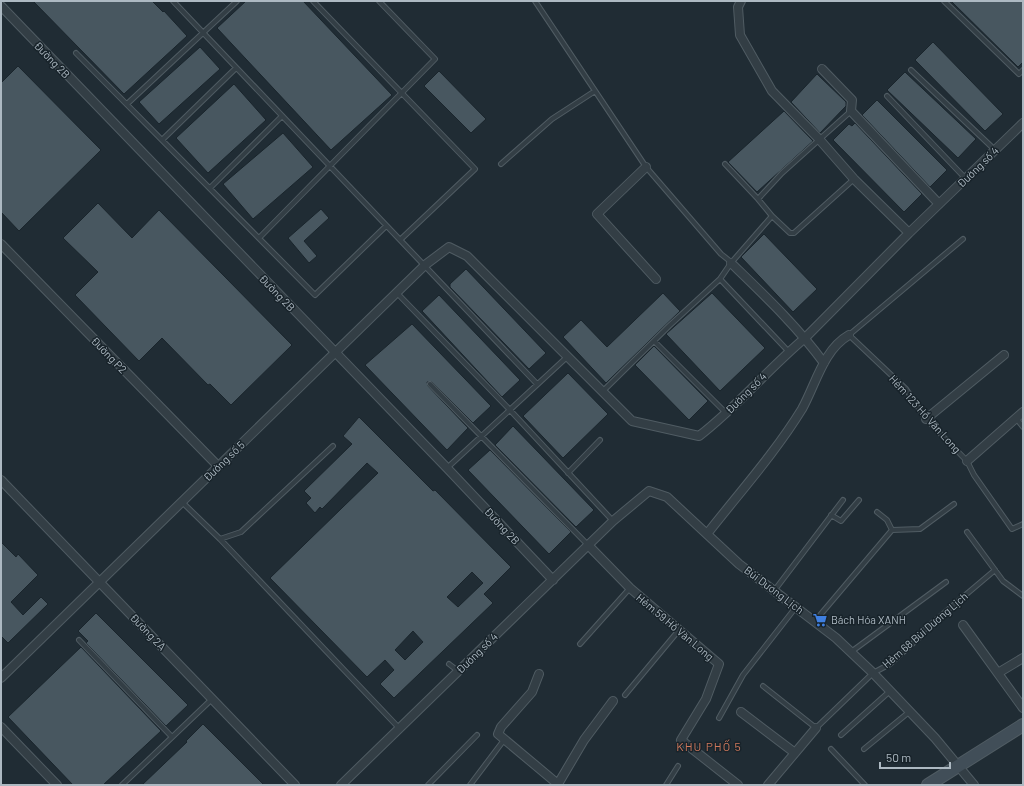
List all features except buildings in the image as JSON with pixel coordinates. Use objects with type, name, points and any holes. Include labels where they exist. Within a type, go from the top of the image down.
[{"type":"street","points":[[741,1],[738,7],[740,35],[772,91],[819,139],[854,179],[909,233]]},
{"type":"street","name":"Đường 2B","points":[[1,6],[336,354],[448,468],[553,580]]},
{"type":"street","points":[[822,69],[852,100],[851,111],[939,204]]},
{"type":"street","name":"Đường số 4","points":[[449,247],[467,256],[632,422],[698,436],[727,413],[789,352],[806,338],[909,233],[1023,123]]},
{"type":"street","points":[[646,167],[597,214],[656,279]]},
{"type":"street","name":"Đường P2","points":[[1,244],[218,466]]},
{"type":"street","name":"Đường số 5","points":[[1,678],[99,581],[336,354],[425,265],[449,247]]},
{"type":"street","points":[[731,262],[806,338],[824,363]]},
{"type":"street","points":[[707,534],[761,466],[802,409],[824,363],[840,340],[850,335]]},
{"type":"street","points":[[926,419],[1004,355]]},
{"type":"street","points":[[967,461],[1023,412]]},
{"type":"street","name":"Đường 2A","points":[[1,480],[295,785]]},
{"type":"street","name":"Bùi Dương Lịch","points":[[613,521],[649,491],[667,497],[739,564],[815,621],[852,652],[908,712],[935,738],[974,785]]},
{"type":"street","name":"Đường số 4","points":[[341,785],[613,521]]},
{"type":"street","name":"Hẻm 59 Hồ Văn Long","points":[[588,545],[630,588],[719,664],[706,699],[681,740],[738,785]]},
{"type":"street","points":[[963,625],[1023,708]]},
{"type":"street","points":[[998,673],[1023,658]]},
{"type":"street","points":[[539,674],[532,692],[499,730],[498,734],[559,784],[584,740],[613,702]]},
{"type":"street","points":[[741,712],[795,753]]},
{"type":"street","points":[[928,785],[959,767],[1023,725]]},
{"type":"street","points":[[1,727],[57,785]]},
{"type":"street","points":[[768,785],[816,728]]},
{"type":"lane","points":[[173,1],[537,384]]},
{"type":"lane","points":[[127,104],[204,34],[237,1]]},
{"type":"lane","points":[[313,1],[475,169],[400,240]]},
{"type":"lane","points":[[259,238],[435,59],[379,1]]},
{"type":"lane","points":[[536,1],[646,167],[721,254],[731,262]]},
{"type":"lane","points":[[944,1],[1019,74],[1023,70]]},
{"type":"lane","points":[[76,53],[315,295],[386,226]]},
{"type":"lane","points":[[162,140],[236,68]]},
{"type":"lane","points":[[911,70],[995,150]]},
{"type":"lane","points":[[501,164],[552,119],[595,91]]},
{"type":"lane","points":[[886,96],[966,179]]},
{"type":"lane","points":[[758,199],[819,139],[851,111]]},
{"type":"lane","points":[[210,188],[282,116]]},
{"type":"lane","points":[[725,164],[772,216],[790,233],[794,233],[854,179]]},
{"type":"lane","points":[[602,392],[720,280],[731,262],[772,216]]},
{"type":"lane","points":[[850,335],[962,239]]},
{"type":"lane","points":[[720,280],[789,352]]},
{"type":"lane","points":[[396,293],[510,410],[613,521]]},
{"type":"lane","name":"Hẻm 123 Hồ Văn Long","points":[[850,335],[906,389],[926,419],[967,461],[974,475],[1012,529],[1023,524]]},
{"type":"lane","points":[[654,341],[727,413]]},
{"type":"lane","points":[[448,468],[566,357]]},
{"type":"lane","points":[[430,384],[588,545]]},
{"type":"lane","points":[[1016,418],[1023,427]]},
{"type":"lane","points":[[568,473],[600,440]]},
{"type":"lane","points":[[220,539],[241,532],[334,446]]},
{"type":"lane","points":[[774,591],[843,500]]},
{"type":"lane","points":[[832,515],[841,521],[859,500]]},
{"type":"lane","points":[[181,502],[220,539],[399,728]]},
{"type":"lane","points":[[815,621],[892,530],[920,529],[954,504]]},
{"type":"lane","points":[[877,512],[887,520],[892,530]]},
{"type":"lane","points":[[966,532],[1003,581],[1023,596]]},
{"type":"lane","name":"Hẻm 68 Bùi Dương Lịch","points":[[816,728],[873,673],[890,664],[922,634],[924,630],[995,570]]},
{"type":"lane","points":[[852,652],[946,582]]},
{"type":"lane","points":[[580,644],[630,588]]},
{"type":"lane","points":[[719,718],[743,675],[796,607]]},
{"type":"lane","points":[[626,695],[679,630]]},
{"type":"lane","points":[[79,640],[172,737]]},
{"type":"lane","points":[[449,664],[458,671]]},
{"type":"lane","points":[[763,686],[816,728]]},
{"type":"lane","points":[[841,735],[890,691]]},
{"type":"lane","points":[[122,785],[212,699]]},
{"type":"lane","points":[[864,750],[908,712]]},
{"type":"lane","points":[[428,785],[477,735]]},
{"type":"lane","points":[[470,785],[504,740]]},
{"type":"lane","points":[[831,749],[865,785]]},
{"type":"lane","points":[[666,785],[678,766]]},
{"type":"place","name":"Bách Hóa XANH","points":[[820,620]]},
{"type":"district","name":"KHU PHỐ 5","points":[[709,747]]}]
